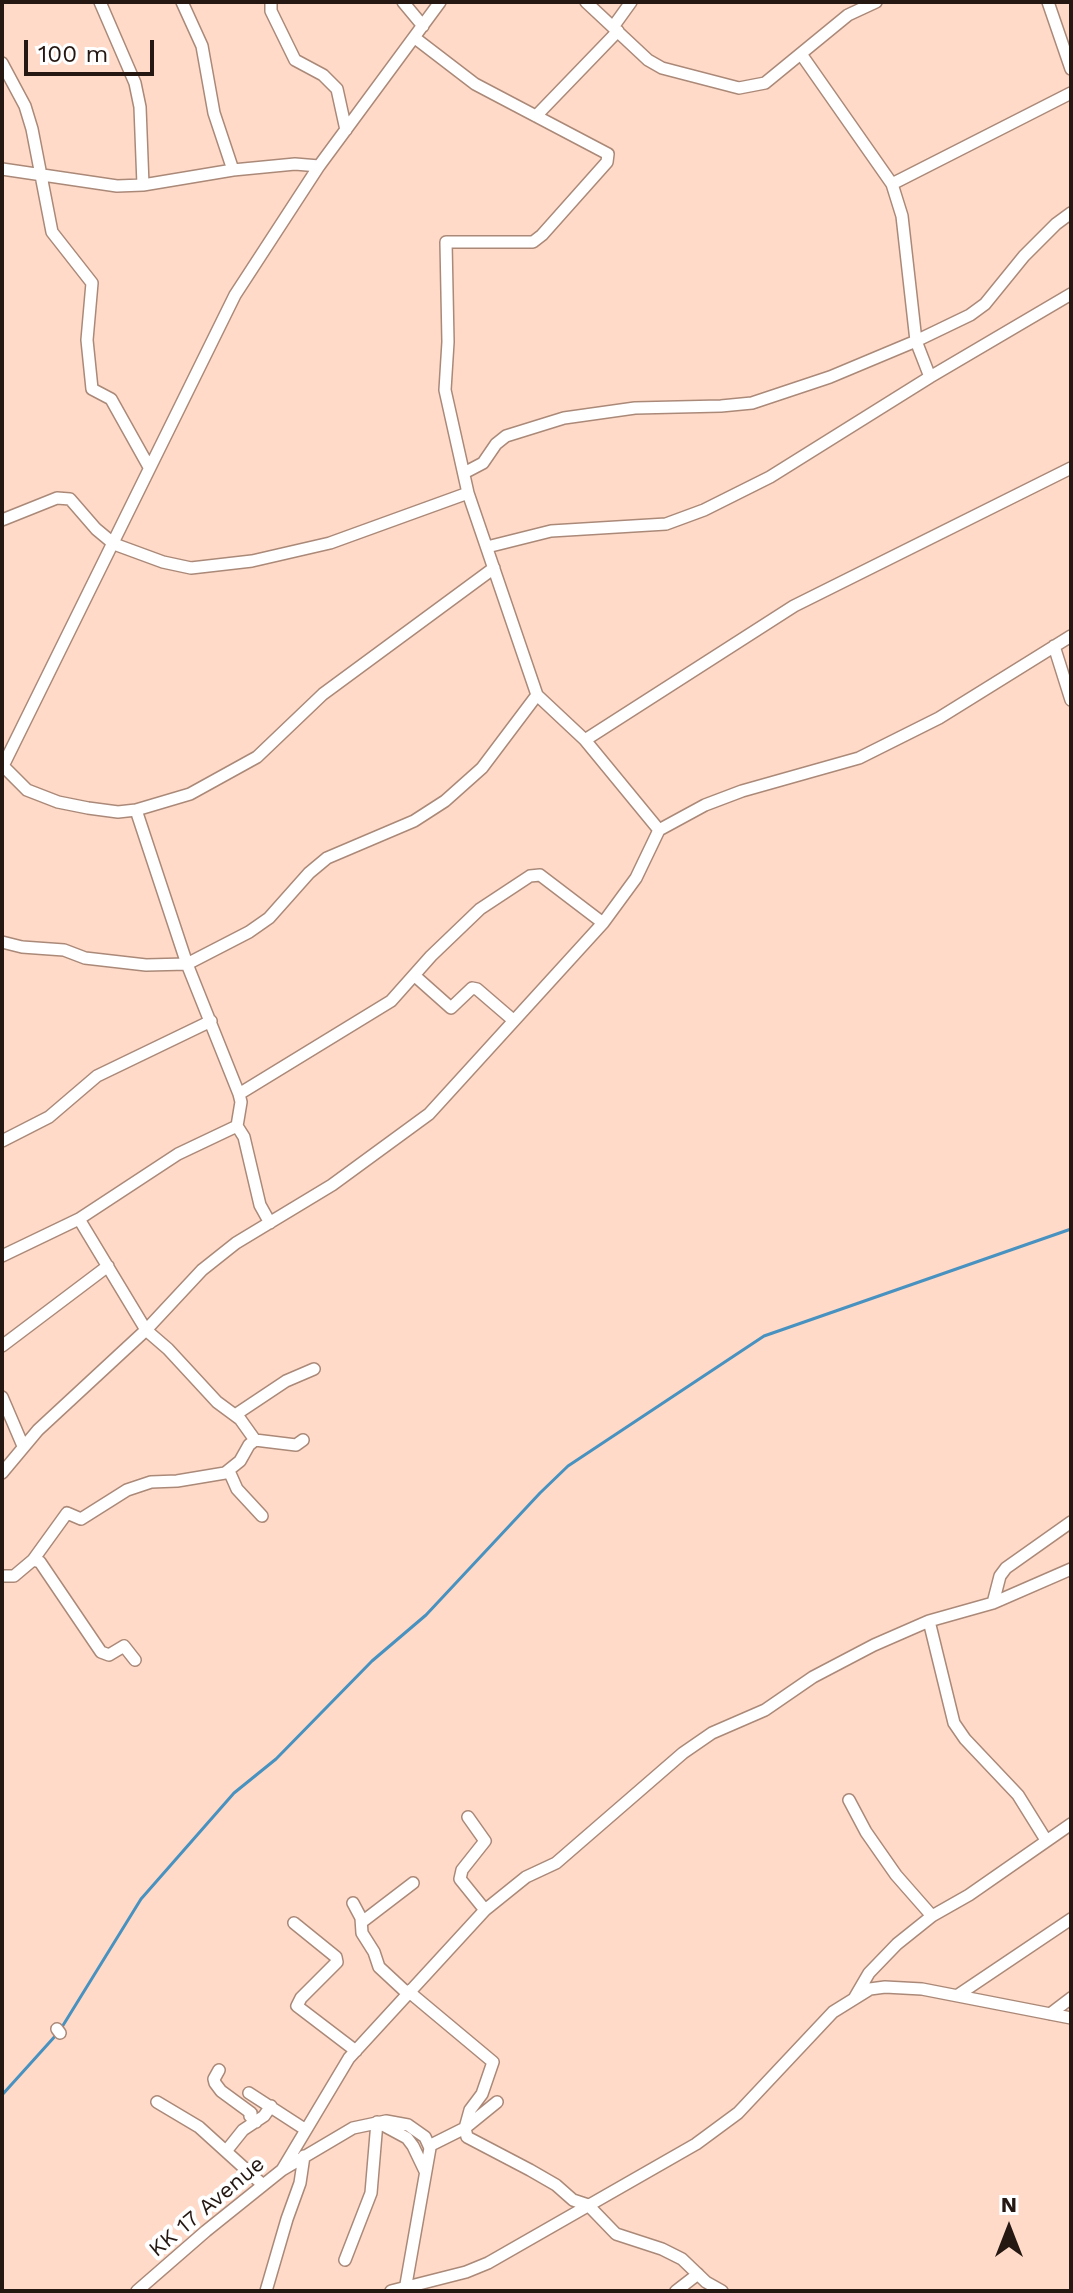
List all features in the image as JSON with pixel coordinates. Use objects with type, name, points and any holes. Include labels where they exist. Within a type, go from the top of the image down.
[{"type":"street","points":[[100,2],[135,83],[140,107],[143,185]]},
{"type":"street","points":[[182,2],[202,46],[214,113],[233,170]]},
{"type":"street","points":[[403,2],[423,26]]},
{"type":"street","points":[[440,2],[319,166],[235,295],[2,766],[27,790],[58,802],[118,812],[136,810],[190,794],[257,757],[323,694],[494,568]]},
{"type":"street","points":[[586,2],[648,60],[662,68],[739,88],[765,83],[848,15],[876,2]]},
{"type":"street","points":[[536,116],[616,29],[631,2]]},
{"type":"street","points":[[1048,2],[1071,69]]},
{"type":"street","points":[[270,3],[295,60],[323,75],[337,89],[346,130]]},
{"type":"street","points":[[415,38],[475,84],[605,151],[609,158],[533,242],[449,241],[445,244],[448,342],[445,390],[468,493],[537,695],[585,740],[659,830]]},
{"type":"street","points":[[801,54],[892,184],[902,216],[916,341],[930,377]]},
{"type":"street","points":[[2,63],[25,106],[32,129],[52,232],[92,283],[87,340],[92,389],[111,399],[149,467]]},
{"type":"street","points":[[892,184],[1071,93]]},
{"type":"street","points":[[2,169],[85,183],[143,185],[233,170],[295,164],[319,166]]},
{"type":"street","points":[[464,473],[483,463],[496,444],[506,436],[564,418],[635,408],[752,403],[830,377],[916,341],[970,315],[985,304],[1024,256],[1071,213]]},
{"type":"street","points":[[487,547],[551,531],[666,524],[704,510],[770,477],[1071,294]]},
{"type":"street","points":[[585,740],[794,606],[1071,468]]},
{"type":"street","points":[[2,520],[57,498],[70,499],[114,544],[163,562],[191,568],[252,561],[330,543],[468,493]]},
{"type":"street","points":[[2,1473],[23,1446],[146,1330],[202,1270],[236,1243],[332,1185],[429,1114],[603,923],[636,878],[659,830],[705,805],[742,791],[859,758],[939,718],[1071,636]]},
{"type":"street","points":[[1054,646],[1071,700]]},
{"type":"street","points":[[2,942],[64,950],[85,958],[146,965],[187,964],[249,932],[269,918],[309,873],[327,858],[414,821],[445,801],[482,768],[537,695]]},
{"type":"street","points":[[136,810],[187,964],[239,1094],[241,1102],[237,1126],[244,1137],[260,1205],[270,1223]]},
{"type":"street","points":[[239,1094],[391,1001],[431,956],[480,909],[530,876],[540,875],[603,923]]},
{"type":"street","points":[[415,976],[451,1008],[472,988],[513,1020]]},
{"type":"street","points":[[2,1141],[49,1117],[97,1076],[211,1021]]},
{"type":"street","points":[[2,1256],[79,1219],[178,1154],[237,1126]]},
{"type":"street","points":[[79,1219],[146,1330],[217,1402],[235,1415],[255,1440],[296,1445],[303,1440]]},
{"type":"street","points":[[2,1346],[108,1266]]},
{"type":"street","points":[[235,1415],[286,1381],[314,1369]]},
{"type":"street","points":[[2,1397],[23,1446]]},
{"type":"street","points":[[2,1576],[14,1576],[33,1560],[67,1513],[81,1519],[136,1486],[229,1471],[255,1440]]},
{"type":"street","points":[[229,1471],[237,1489],[262,1516]]},
{"type":"street","points":[[993,1603],[1000,1576],[1006,1568],[1071,1522]]},
{"type":"street","points":[[33,1560],[40,1562],[101,1652],[109,1655],[124,1646],[135,1660]]},
{"type":"street","points":[[282,2170],[356,2051],[407,1992],[485,1910],[526,1877],[556,1863],[651,1779],[712,1733],[765,1710],[813,1677],[874,1645],[929,1621],[993,1603],[1071,1569]]},
{"type":"street","points":[[929,1621],[954,1723],[965,1739],[1018,1795],[1046,1840]]},
{"type":"street","points":[[849,1800],[866,1832],[896,1875],[932,1916]]},
{"type":"street","points":[[468,1817],[485,1841],[462,1870],[460,1879],[485,1910]]},
{"type":"street","points":[[854,1999],[869,1973],[897,1944],[932,1916],[969,1895],[1071,1824]]},
{"type":"street","points":[[362,1922],[413,1883]]},
{"type":"street","points":[[353,1903],[362,1922],[362,1933],[379,1967],[493,2062],[482,2094],[470,2110],[465,2128],[467,2137],[556,2185],[573,2200],[588,2205],[616,2234],[682,2259],[706,2282],[722,2291]]},
{"type":"street","points":[[958,1995],[1071,1919]]},
{"type":"street","points":[[294,1923],[336,1957],[337,1962],[301,1998],[297,2006],[356,2051]]},
{"type":"street","points":[[391,2291],[488,2263],[696,2144],[738,2113],[833,2012],[870,1989],[885,1987],[958,1995],[1071,2018]]},
{"type":"street","points":[[1050,2014],[1071,1998]]},
{"type":"street","points":[[219,2070],[215,2083],[251,2113],[256,2122]]},
{"type":"street","points":[[249,2093],[303,2128]]},
{"type":"street","points":[[157,2102],[191,2121],[263,2185]]},
{"type":"street","points":[[429,2146],[465,2128],[497,2102]]},
{"type":"street","points":[[227,2150],[243,2130],[271,2106]]},
{"type":"street","points":[[377,2122],[408,2125],[425,2137],[429,2146],[427,2174],[405,2289]]},
{"type":"street","points":[[377,2122],[407,2138],[427,2174]]},
{"type":"street","points":[[345,2260],[371,2193],[377,2122]]},
{"type":"street","name":"KK 17 Avenue","points":[[137,2291],[282,2170],[353,2128],[377,2122]]},
{"type":"street","points":[[266,2291],[300,2183],[304,2156]]},
{"type":"street","points":[[676,2291],[698,2274]]},
{"type":"waterway","points":[[62,2027],[141,1899],[234,1793],[276,1759],[372,1661],[426,1615],[568,1466],[764,1336],[1071,1229]]},
{"type":"waterway","points":[[2,2095],[57,2034]]}]
